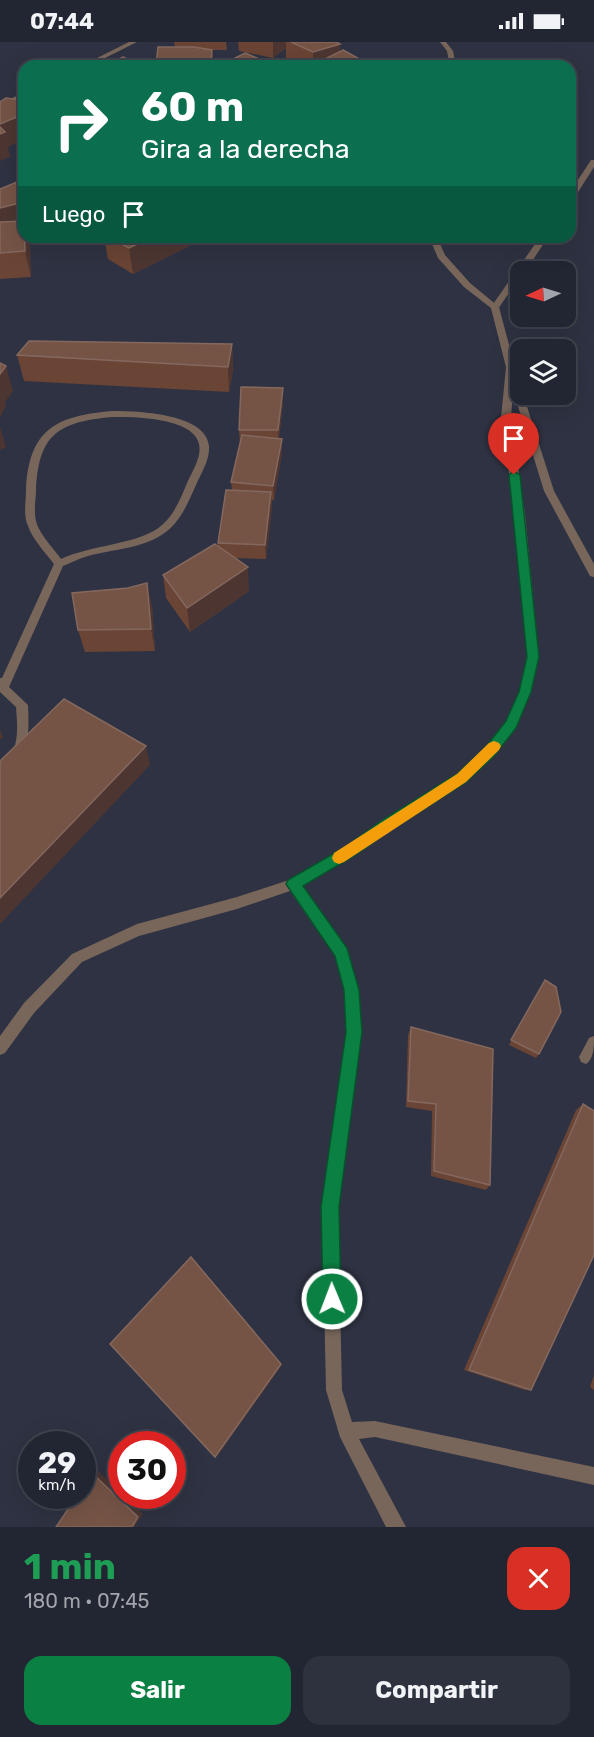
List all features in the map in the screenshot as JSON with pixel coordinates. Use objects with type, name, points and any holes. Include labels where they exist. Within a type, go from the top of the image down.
[{"type":"street","points":[[96,60],[134,42]]},
{"type":"street","points":[[443,42],[450,51],[452,60]]},
{"type":"street","points":[[0,106],[18,98]]},
{"type":"street","points":[[576,189],[594,162]]},
{"type":"street","points":[[0,1048],[29,1008],[77,958],[136,930],[237,903],[293,884],[350,851],[386,825],[461,778],[490,752],[512,724],[525,692],[533,657],[520,514],[506,418],[510,367],[495,307],[468,285],[441,256],[436,243]]},
{"type":"street","points":[[528,261],[540,243]]},
{"type":"street","points":[[495,307],[510,287]]},
{"type":"street","points":[[522,405],[549,491],[594,573]]},
{"type":"street","points":[[0,776],[14,762],[21,749],[23,734],[22,705],[2,684],[59,564],[92,551],[130,544],[158,533],[171,522],[184,501],[202,459],[203,441],[194,428],[175,420],[100,413],[76,418],[58,426],[43,443],[31,473],[30,505],[33,527],[59,564]]},
{"type":"street","points":[[293,884],[341,953],[351,990],[354,1032],[330,1207],[334,1390],[346,1431],[390,1518],[397,1527]]},
{"type":"street","points":[[586,1057],[594,1043]]},
{"type":"street","points":[[346,1431],[375,1429],[594,1476]]},
{"type":"building","points":[[291,42],[336,42],[340,44],[313,52]]},
{"type":"building","points":[[158,47],[194,47],[212,50],[211,60],[157,60]]},
{"type":"building","points":[[343,50],[361,60],[323,60]]},
{"type":"building","points":[[245,53],[262,60],[231,60]]},
{"type":"building","points":[[6,98],[18,100],[18,116],[0,124],[0,102]]},
{"type":"building","points":[[18,182],[18,204],[0,208],[0,189]]},
{"type":"building","points":[[18,221],[18,243],[25,243],[25,251],[0,253],[0,222]]},
{"type":"building","points":[[120,243],[140,243],[129,248]]},
{"type":"building","points":[[29,341],[232,344],[228,367],[17,355]]},
{"type":"building","points":[[0,363],[6,366],[0,374]]},
{"type":"building","points":[[241,387],[283,388],[278,430],[239,430]]},
{"type":"building","points":[[242,435],[282,439],[273,486],[231,482]]},
{"type":"building","points":[[226,490],[271,492],[265,545],[218,543]]},
{"type":"building","points":[[215,544],[248,567],[187,608],[163,575]]},
{"type":"building","points":[[147,583],[151,629],[78,630],[72,593],[128,588]]},
{"type":"building","points":[[64,699],[146,746],[0,898],[0,761]]},
{"type":"building","points":[[545,980],[556,987],[561,1012],[539,1054],[511,1040]]},
{"type":"building","points":[[411,1027],[493,1049],[490,1185],[434,1171],[436,1104],[408,1101]]},
{"type":"building","points":[[583,1104],[594,1111],[594,1255],[531,1390],[469,1370]]},
{"type":"building","points":[[191,1257],[281,1364],[215,1457],[110,1344]]},
{"type":"building","points":[[96,1477],[108,1488],[108,1509],[130,1509],[138,1517],[132,1527],[56,1527],[68,1509],[96,1509]]},
{"type":"slow traffic","points":[[339,858],[386,825],[420,806],[461,778],[494,746]]},
{"type":"route","points":[[332,1299],[330,1207],[354,1032],[351,990],[341,953],[293,884],[350,851],[386,825],[420,806],[461,778],[490,752],[512,724],[525,692],[533,657],[520,514],[514,475]]}]
